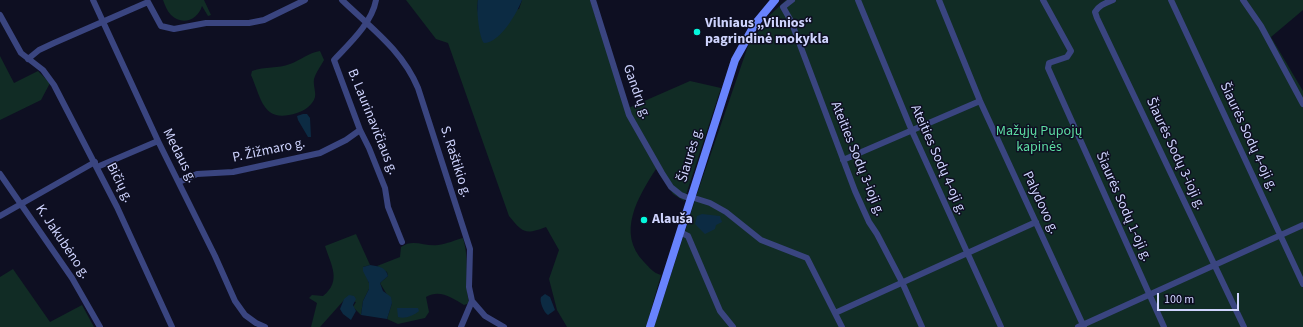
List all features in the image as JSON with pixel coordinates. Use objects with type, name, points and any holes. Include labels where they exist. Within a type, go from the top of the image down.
[{"type":"main road","name":"Šiaurės g.","points":[[650,327],[735,60],[755,24],[775,0]]},
{"type":"street","name":"Medaus g.","points":[[93,0],[158,141],[215,256],[235,301],[250,320],[265,327]]},
{"type":"street","points":[[28,58],[49,45],[104,22],[148,1],[161,26],[174,29],[206,23],[250,23],[270,17],[305,0]]},
{"type":"street","name":"S. Raštikio g.","points":[[342,0],[398,52],[407,65],[418,88],[470,248],[469,287],[472,301]]},
{"type":"street","points":[[366,21],[376,0]]},
{"type":"street","name":"Gandrų g.","points":[[593,0],[629,115],[671,187],[681,196],[710,202],[726,212],[762,240],[807,258],[842,327]]},
{"type":"street","name":"Ateities Sodų 3-ioji g.","points":[[775,0],[783,7],[791,20],[843,160],[869,222],[877,234],[902,282],[922,327]]},
{"type":"street","points":[[783,7],[792,0]]},
{"type":"street","name":"Ateities Sodų 4-oji g.","points":[[858,0],[912,131],[1001,327]]},
{"type":"street","name":"Palydovo g.","points":[[939,0],[980,101],[1082,326]]},
{"type":"street","name":"Šiaurės Sodų 1-oji g.","points":[[1043,0],[1071,51],[1067,57],[1049,63],[1048,68],[1164,327]]},
{"type":"street","name":"Šiaurės Sodų 3-ioji g.","points":[[1113,0],[1102,4],[1095,12],[1244,327]]},
{"type":"street","name":"Šiaurės Sodų 4-oji g.","points":[[1171,0],[1303,284]]},
{"type":"street","points":[[1243,0],[1261,26],[1303,104]]},
{"type":"street","name":"Bičių g.","points":[[0,15],[18,49],[43,70],[51,82],[96,164],[130,232],[172,327]]},
{"type":"street","name":"B. Laurinavičiaus g.","points":[[366,21],[353,39],[334,60],[360,130],[370,148],[385,188],[388,207],[402,242]]},
{"type":"street","points":[[843,160],[980,101]]},
{"type":"street","name":"P. Žižmaro g.","points":[[179,182],[197,174],[233,172],[320,153],[346,140],[360,130]]},
{"type":"street","points":[[0,216],[96,164],[158,141]]},
{"type":"street","name":"K. Jakubėno g.","points":[[0,174],[72,278],[100,327]]},
{"type":"street","points":[[835,313],[1036,222]]},
{"type":"street","points":[[1082,326],[1303,225]]},
{"type":"street","points":[[680,232],[688,236],[720,310],[733,327]]},
{"type":"street","points":[[461,327],[472,301],[485,316],[504,327]]},
{"type":"green space","points":[[163,0],[204,0],[211,15],[208,16],[202,6],[197,15],[193,18],[185,21],[180,20],[175,18],[170,13]]},
{"type":"green space","points":[[406,0],[478,0],[477,8],[479,17],[519,9],[522,0],[590,0],[626,109],[690,81],[721,88],[684,201],[673,194],[656,169],[637,203],[633,215],[631,227],[632,239],[636,251],[652,270],[661,275],[646,327],[567,327],[557,310],[549,279],[559,250],[546,227],[529,232],[525,231],[521,229],[509,216],[448,43],[436,39]]},
{"type":"green space","name":"Mažųjų Pupojų kapinės","points":[[786,0],[1303,0],[1303,10],[1271,37],[1303,91],[1303,327],[654,327],[698,191],[748,46],[770,15]]},
{"type":"green space","points":[[320,51],[324,60],[314,79],[315,95],[312,103],[297,113],[286,116],[277,115],[265,108],[251,75],[252,71],[262,68],[285,66],[312,53]]},
{"type":"green space","points":[[0,56],[14,83],[38,71],[50,83],[41,100],[0,120]]},
{"type":"green space","points":[[356,234],[370,265],[363,267],[369,283],[369,289],[363,301],[361,315],[353,307],[356,302],[345,299],[320,327],[311,327],[317,303],[309,298],[312,295],[323,296],[329,290],[334,279],[332,266],[325,246]]},
{"type":"green space","points":[[463,238],[466,255],[469,302],[464,305],[446,295],[431,295],[426,297],[429,312],[425,318],[398,324],[387,319],[392,303],[380,283],[388,276],[387,272],[377,266],[400,257],[401,247],[406,244],[415,243],[438,245]]},
{"type":"green space","points":[[13,269],[50,322],[82,305],[94,327],[0,327],[0,277]]},
{"type":"water","points":[[478,0],[522,0],[512,19],[502,33],[490,42],[484,43],[478,22]]},
{"type":"water","points":[[307,114],[310,118],[311,137],[308,137],[298,120],[297,116]]},
{"type":"water","points":[[702,214],[720,216],[722,222],[716,225],[715,229],[705,234],[695,224],[697,216]]},
{"type":"water","points":[[370,265],[384,269],[388,276],[380,283],[383,291],[391,297],[392,303],[387,319],[361,315],[363,301],[369,289],[369,283],[363,271],[363,267]]},
{"type":"water","points":[[545,294],[550,297],[555,310],[548,315],[541,304],[541,297]]},
{"type":"water","points":[[349,295],[354,296],[356,299],[353,305],[356,311],[351,320],[343,314],[340,309],[344,299]]},
{"type":"water","points":[[397,308],[418,308],[419,311],[409,317],[401,318],[398,317]]},
{"type":"place","name":"Vilniaus „Vilnios“ pagrindinė mokykla","points":[[697,32]]},
{"type":"place","name":"Alauša","points":[[644,220]]}]
